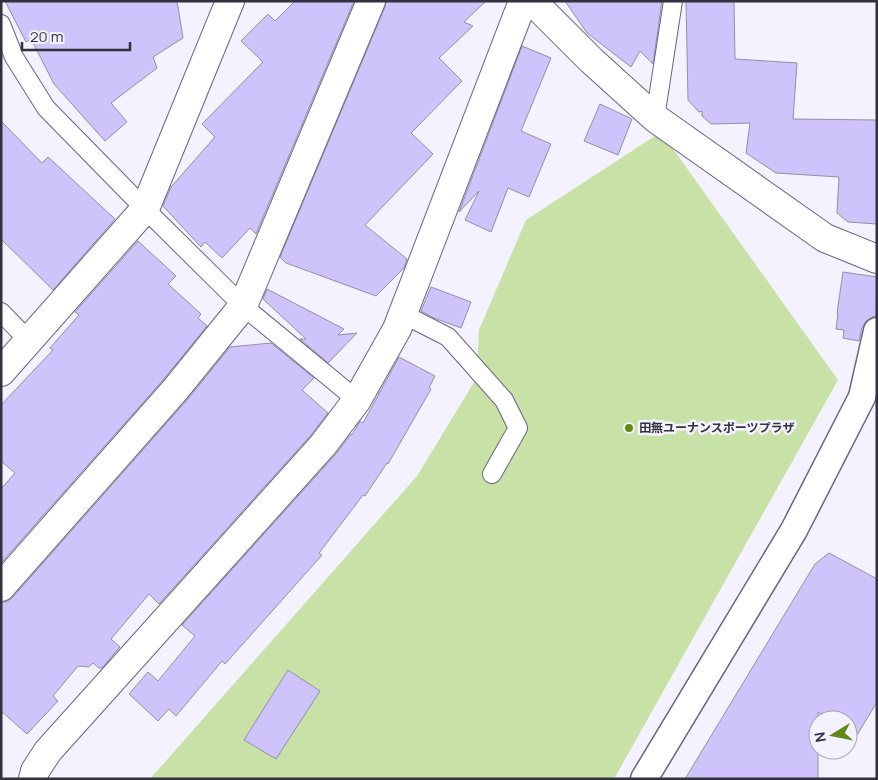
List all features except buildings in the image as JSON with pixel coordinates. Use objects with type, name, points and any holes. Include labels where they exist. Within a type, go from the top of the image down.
[{"type":"street","points":[[1,372],[145,209],[230,1]]},
{"type":"street","points":[[1,588],[175,390],[243,306],[371,1]]},
{"type":"street","points":[[33,779],[35,771],[48,751],[323,445],[357,400],[397,329],[522,1]]},
{"type":"street","points":[[532,1],[591,60],[655,118],[825,238],[877,259]]},
{"type":"street","points":[[644,779],[799,521],[862,397],[877,331]]},
{"type":"lane","points":[[655,118],[673,1]]},
{"type":"lane","points":[[1,24],[14,57],[46,108],[243,306],[357,400]]},
{"type":"lane","points":[[1,312],[29,341]]},
{"type":"lane","points":[[403,314],[448,337],[504,400],[518,428],[492,474]]},
{"type":"green space","name":"田無ユーナンスポーツプラザ","points":[[661,132],[838,380],[614,779],[150,779],[417,476],[476,379],[479,330],[526,220]]},
{"type":"place","name":"田無ユーナンスポーツプラザ","points":[[629,428]]}]
